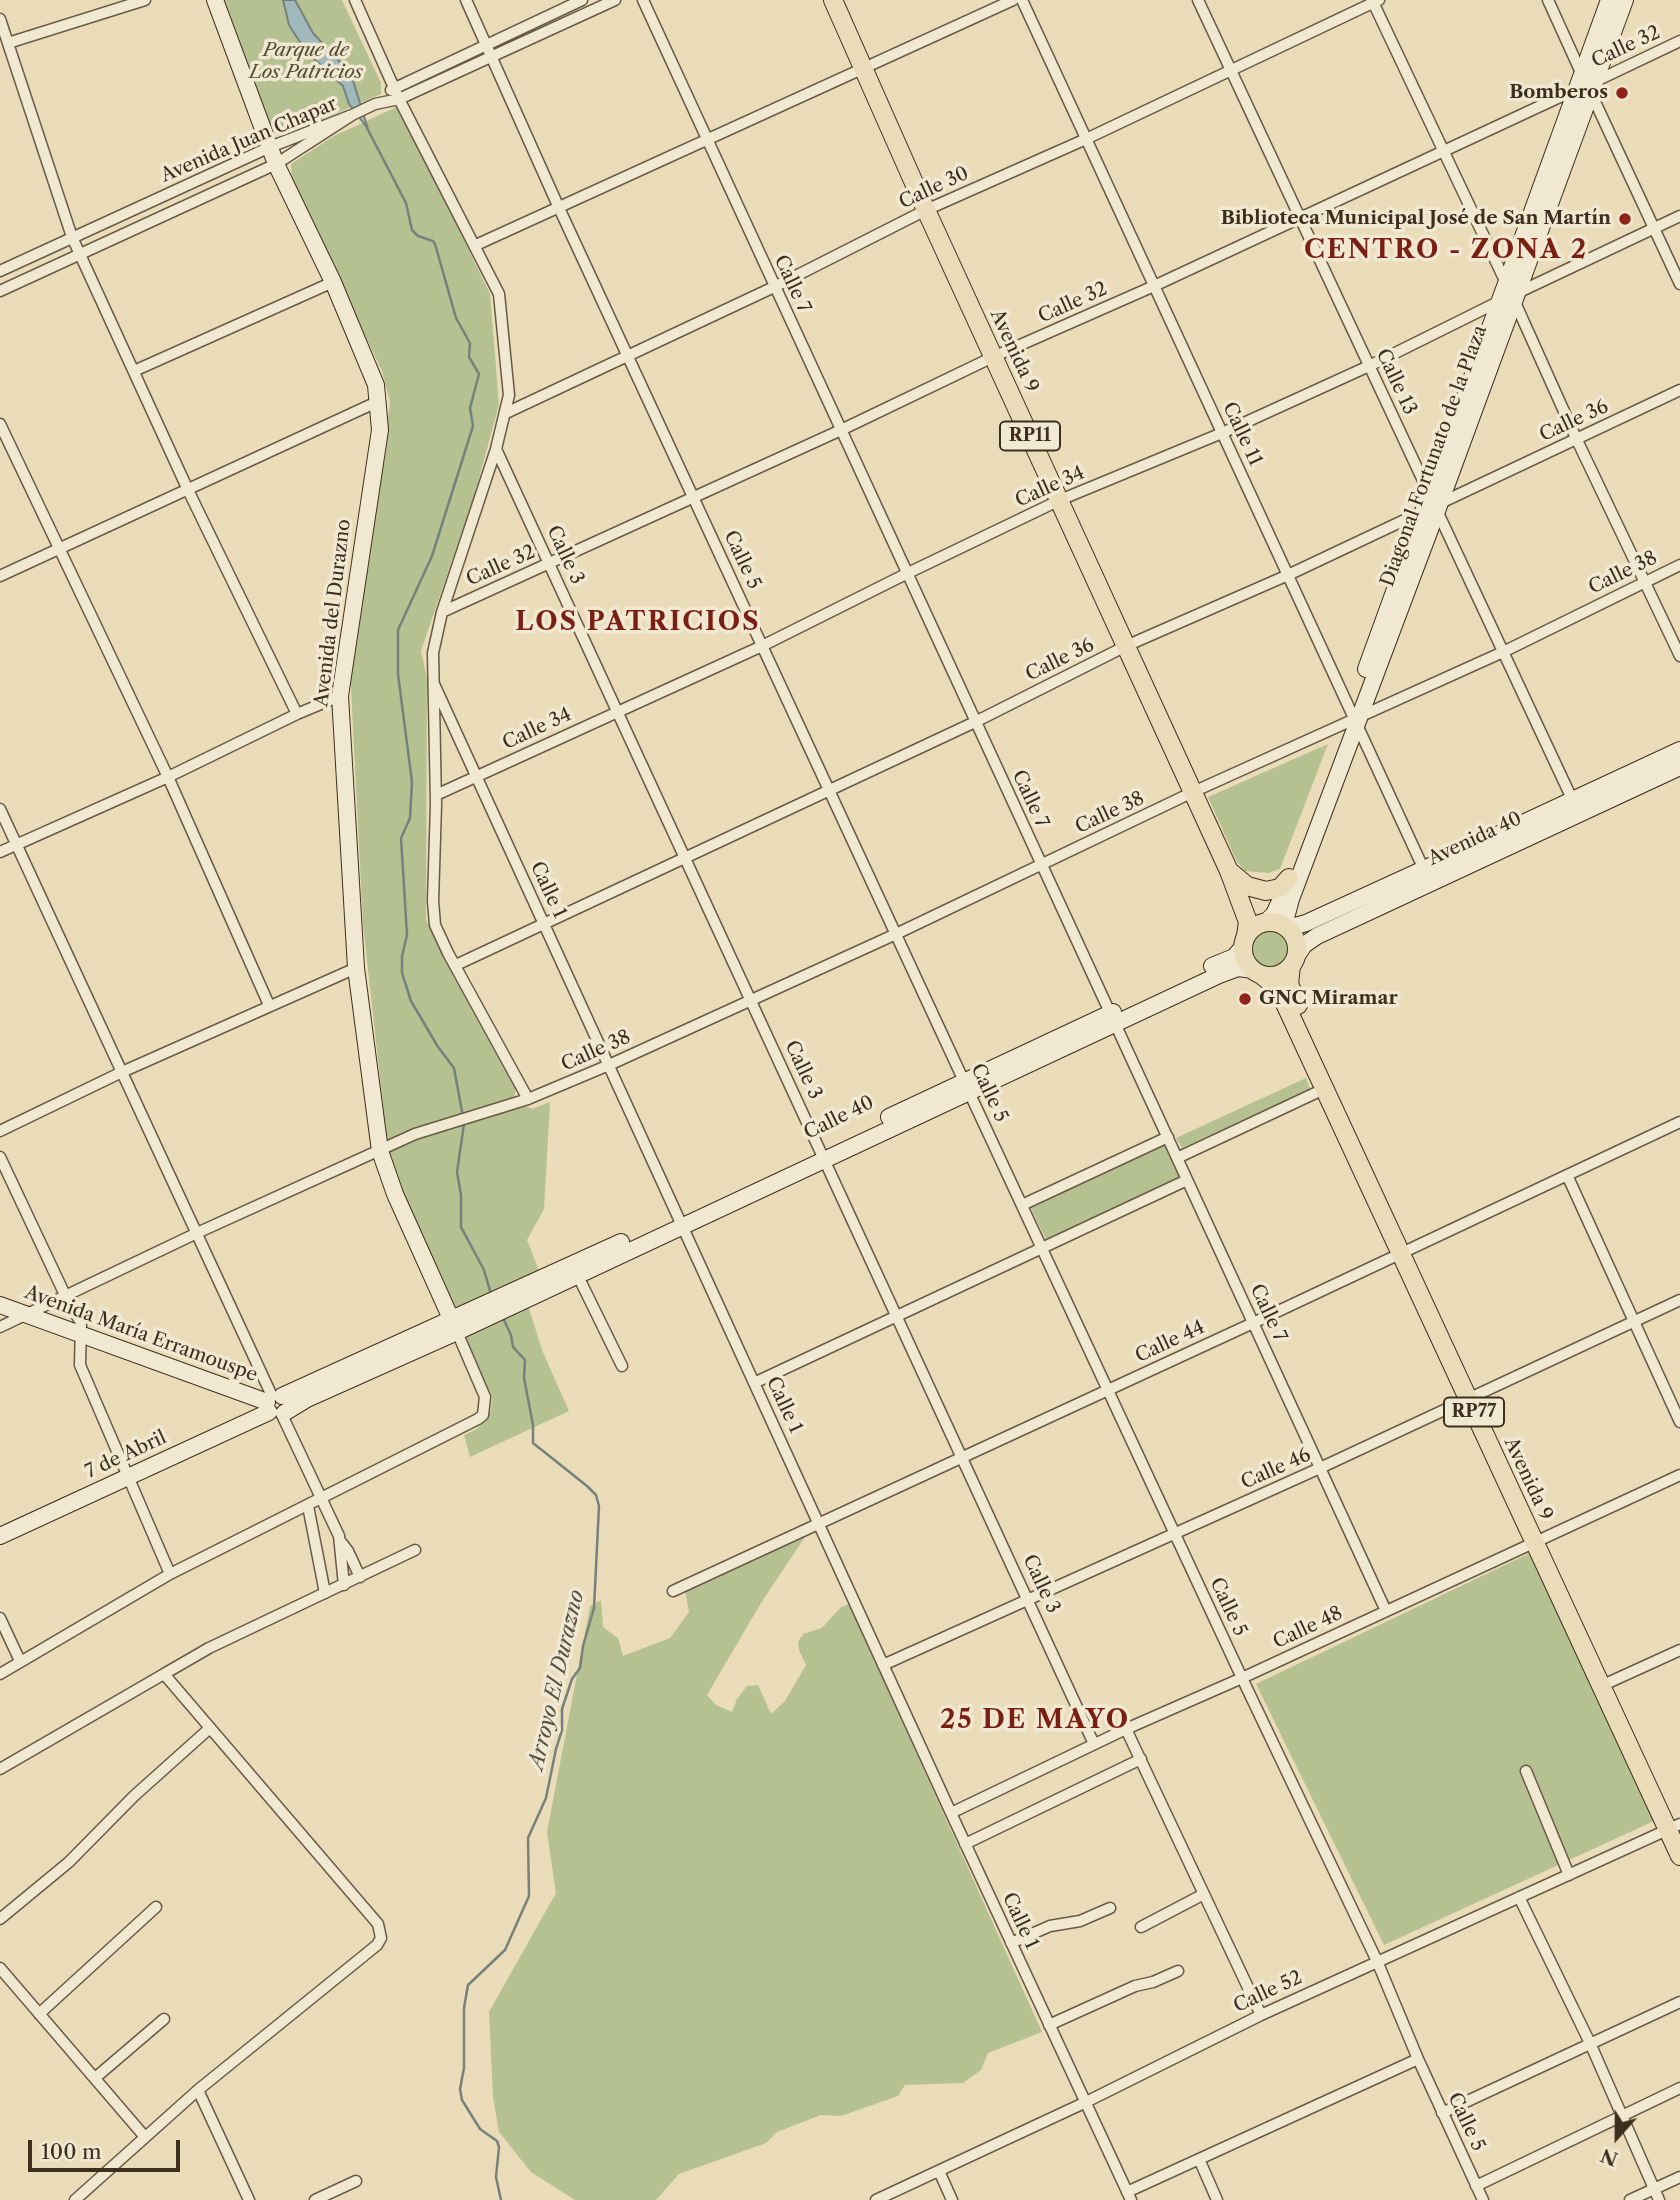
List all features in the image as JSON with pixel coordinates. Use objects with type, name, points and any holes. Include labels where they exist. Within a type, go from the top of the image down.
[{"type":"main road","name":"Avenida del Durazno","points":[[215,0],[276,163],[333,282],[376,384],[380,430],[340,696],[356,968],[380,1151],[395,1194],[454,1326]]},
{"type":"main road","name":"Avenida 9","points":[[833,0],[926,210],[1229,871],[1248,924],[1244,942]]},
{"type":"main road","name":"Diagonal Fortunato de la Plaza","points":[[1587,84],[1609,0]]},
{"type":"main road","name":"Diagonal Fortunato de la Plaza","points":[[1265,922],[1272,918],[1280,904],[1353,719],[1587,84],[1625,0]]},
{"type":"main road","name":"Diagonal Fortunato de la Plaza","points":[[1287,928],[1287,912],[1291,899],[1353,719]]},
{"type":"main road","name":"Avenida 40","points":[[1293,963],[1309,939],[1573,801],[1680,750]]},
{"type":"main road","name":"Avenida 40","points":[[1287,928],[1570,819],[1680,767]]},
{"type":"main road","name":"Avenida 9","points":[[1229,871],[1258,920],[1265,922]]},
{"type":"main road","points":[[1229,871],[1247,886],[1262,891],[1277,889],[1289,878]]},
{"type":"main road","points":[[1244,942],[1253,927],[1265,922],[1287,928],[1297,946],[1293,963],[1277,975],[1257,972]]},
{"type":"main road","name":"Calle 40","points":[[486,1312],[1113,1018],[1234,957],[1244,942]]},
{"type":"main road","name":"RP11","points":[[1244,942],[1244,957],[1257,972]]},
{"type":"main road","name":"Avenida 9","points":[[1293,963],[1289,980],[1292,992],[1405,1250],[1606,1684],[1676,1828],[1680,1856]]},
{"type":"main road","name":"Calle 40","points":[[1113,1018],[1238,968],[1257,972]]},
{"type":"main road","name":"Avenida 9","points":[[1257,972],[1274,985],[1281,995],[1324,1089],[1405,1250]]},
{"type":"main road","name":"Avenida María Erramouspe","points":[[0,1305],[276,1406]]},
{"type":"main road","name":"7 de Abril","points":[[0,1536],[276,1406],[307,1399],[486,1312]]},
{"type":"street","points":[[8,43],[145,0]]},
{"type":"street","points":[[355,0],[399,99],[499,294],[509,395],[506,413]]},
{"type":"street","name":"Calle 5","points":[[466,0],[559,208],[895,934],[1174,1534],[1377,1961],[1418,2059],[1483,2200]]},
{"type":"street","points":[[376,104],[394,87],[582,0]]},
{"type":"street","points":[[352,115],[376,104],[399,99],[615,0]]},
{"type":"street","name":"Calle 7","points":[[643,0],[1386,1611]]},
{"type":"street","points":[[476,245],[1013,0]]},
{"type":"street","name":"Calle 11","points":[[1022,0],[1427,876]]},
{"type":"street","name":"Calle 13","points":[[1198,0],[1573,801]]},
{"type":"street","points":[[1548,0],[1680,284]]},
{"type":"street","points":[[1375,1],[1576,438],[1680,656]]},
{"type":"street","name":"Calle 30","points":[[506,413],[775,287],[926,210],[1231,72],[1375,1]]},
{"type":"street","points":[[0,19],[72,237],[188,489],[297,714]]},
{"type":"street","name":"Calle 32","points":[[441,615],[1680,41]]},
{"type":"street","name":"Avenida Juan Chapar","points":[[0,271],[270,147],[352,115]]},
{"type":"street","name":"Avenida Juan Chapar","points":[[0,291],[276,163],[352,115]]},
{"type":"street","name":"Calle 34","points":[[436,795],[762,646],[1060,500],[1222,433],[1369,366],[1510,295],[1680,216]]},
{"type":"street","points":[[134,371],[333,282]]},
{"type":"street","name":"Calle 36","points":[[456,965],[975,722],[1126,646],[1288,575],[1680,390]]},
{"type":"street","points":[[0,576],[379,401]]},
{"type":"street","name":"Calle 1","points":[[506,413],[441,615],[433,653],[434,684],[951,1814],[1129,2196]]},
{"type":"street","points":[[0,424],[168,777],[269,1005]]},
{"type":"street","name":"Calle 3","points":[[496,449],[1094,1744]]},
{"type":"street","name":"Calle 38","points":[[0,1327],[197,1233],[415,1134],[528,1100],[608,1065],[895,934],[1193,792],[1503,652],[1680,565]]},
{"type":"street","points":[[434,684],[435,925],[528,1100]]},
{"type":"street","points":[[0,852],[340,696]]},
{"type":"street","points":[[1570,819],[1573,801]]},
{"type":"street","points":[[0,809],[276,1406],[360,1577]]},
{"type":"street","points":[[0,1131],[122,1072],[356,968]]},
{"type":"street","points":[[1177,1158],[1324,1089]]},
{"type":"street","name":"Calle 44","points":[[673,1591],[1680,1122]]},
{"type":"street","points":[[1022,1205],[1168,1137]]},
{"type":"street","points":[[0,1157],[65,1295],[81,1323],[80,1365],[170,1574]]},
{"type":"street","points":[[1567,1175],[1680,1422]]},
{"type":"street","points":[[754,1383],[1187,1180]]},
{"type":"street","points":[[575,1270],[622,1366]]},
{"type":"street","name":"Calle 46","points":[[883,1665],[1320,1468],[1680,1300]]},
{"type":"street","points":[[0,1674],[170,1574],[470,1425],[483,1415],[485,1397],[454,1326]]},
{"type":"street","name":"Calle 48","points":[[951,1814],[1126,1729],[1680,1475]]},
{"type":"street","points":[[308,1506],[325,1593]]},
{"type":"street","points":[[341,1542],[344,1585]]},
{"type":"street","points":[[0,1769],[209,1648],[415,1550]]},
{"type":"street","points":[[0,1618],[20,1661]]},
{"type":"street","points":[[1606,1684],[1680,1650]]},
{"type":"street","points":[[75,2200],[198,2090],[377,1945],[381,1937],[378,1924],[164,1674]]},
{"type":"street","points":[[0,1919],[69,1862],[134,1796],[209,1728]]},
{"type":"street","points":[[1126,1729],[1261,2015]]},
{"type":"street","points":[[965,1844],[1141,1759]]},
{"type":"street","points":[[1526,1771],[1569,1875]]},
{"type":"street","name":"Calle 52","points":[[876,2200],[1377,1961],[1676,1828]]},
{"type":"street","points":[[1141,1927],[1204,1894]]},
{"type":"street","points":[[1519,1897],[1590,2043],[1659,2200]]},
{"type":"street","points":[[39,2014],[156,1907]]},
{"type":"street","points":[[1011,1943],[1050,1926],[1080,1921],[1110,1908]]},
{"type":"street","points":[[0,1969],[145,2137]]},
{"type":"street","points":[[1049,2025],[1135,1986],[1153,1982],[1178,1971]]},
{"type":"street","points":[[1442,2113],[1680,2002]]},
{"type":"street","points":[[94,2078],[164,2019]]},
{"type":"street","points":[[1129,2196],[1199,2159],[1418,2059]]},
{"type":"street","points":[[1476,2186],[1680,2088]]},
{"type":"street","points":[[198,2090],[249,2200]]},
{"type":"street","points":[[1199,2159],[1217,2200]]},
{"type":"street","points":[[939,2171],[952,2200]]},
{"type":"street","points":[[1630,2200],[1680,2177]]},
{"type":"street","points":[[315,2200],[356,2181]]},
{"type":"green space","name":"Parque de Los Patricios","points":[[223,0],[342,0],[381,83],[381,94],[296,131],[279,131],[261,115]]},
{"type":"green space","points":[[399,106],[490,294],[499,405],[475,493],[421,651],[427,678],[426,920],[516,1087],[515,1095],[511,1099],[532,1109],[550,1102],[544,1209],[527,1240],[540,1273],[487,1299],[452,1308],[389,1159],[363,924],[350,669],[390,402],[382,371],[292,181],[291,164],[334,136]]},
{"type":"green space","points":[[1328,744],[1280,869],[1268,873],[1245,871],[1237,862],[1208,797]]},
{"type":"green space","points":[[1270,929],[1283,935],[1289,948],[1283,961],[1270,967],[1257,961],[1251,948],[1257,935]]},
{"type":"green space","points":[[1306,1078],[1310,1089],[1182,1148],[1176,1138]]},
{"type":"green space","points":[[1163,1143],[1179,1177],[1046,1240],[1030,1206]]},
{"type":"green space","points":[[528,1305],[542,1350],[569,1411],[470,1457],[464,1435],[475,1430],[485,1420],[491,1410],[492,1397],[466,1338],[496,1319]]},
{"type":"green space","points":[[807,1534],[761,1603],[707,1695],[716,1705],[732,1712],[737,1699],[747,1686],[758,1685],[771,1714],[785,1701],[806,1665],[798,1642],[803,1634],[822,1628],[841,1607],[849,1604],[1042,2032],[988,2053],[981,2070],[963,2083],[905,2085],[898,2096],[841,2116],[821,2115],[777,2132],[766,2143],[679,2174],[656,2200],[575,2200],[531,2172],[499,2132],[493,2097],[489,2012],[556,1893],[547,1832],[590,1606],[601,1600],[603,1627],[618,1638],[623,1656],[670,1638],[689,1612],[685,1590]]},
{"type":"green space","points":[[1530,1553],[1654,1821],[1384,1945],[1256,1684]]},
{"type":"water","points":[[283,0],[295,0],[313,33],[351,74],[368,129],[349,104],[343,86],[307,52],[296,36],[289,25]]},
{"type":"waterway","name":"Arroyo El Durazno","points":[[367,128],[406,203],[412,230],[435,244],[456,318],[470,343],[469,357],[479,374],[470,408],[473,426],[432,556],[398,630],[398,674],[412,782],[410,818],[401,838],[407,935],[402,956],[402,973],[411,1001],[438,1047],[454,1068],[463,1117]]},
{"type":"waterway","name":"Arroyo El Durazno","points":[[464,1124],[457,1172],[461,1195],[461,1227],[484,1270],[491,1294]]},
{"type":"waterway","name":"Arroyo El Durazno","points":[[501,2200],[496,2177],[499,2147],[497,2141],[480,2129],[462,2100],[460,2089],[464,2068],[464,2008],[468,1985],[505,1950],[529,1896],[528,1838],[546,1798],[562,1730],[562,1709],[572,1679],[580,1668],[594,1608],[599,1506],[596,1495],[587,1486],[533,1443],[533,1425],[524,1378],[525,1360],[513,1347],[511,1335],[502,1316]]},
{"type":"place","name":"Bomberos","points":[[1622,93]]},
{"type":"place","name":"Biblioteca Municipal José de San Martín","points":[[1625,219]]},
{"type":"place","name":"GNC Miramar","points":[[1245,999]]},
{"type":"district","name":"CENTRO - ZONA 2","points":[[1446,250]]},
{"type":"district","name":"LOS PATRICIOS","points":[[638,622]]},
{"type":"district","name":"25 DE MAYO","points":[[1035,1720]]}]
